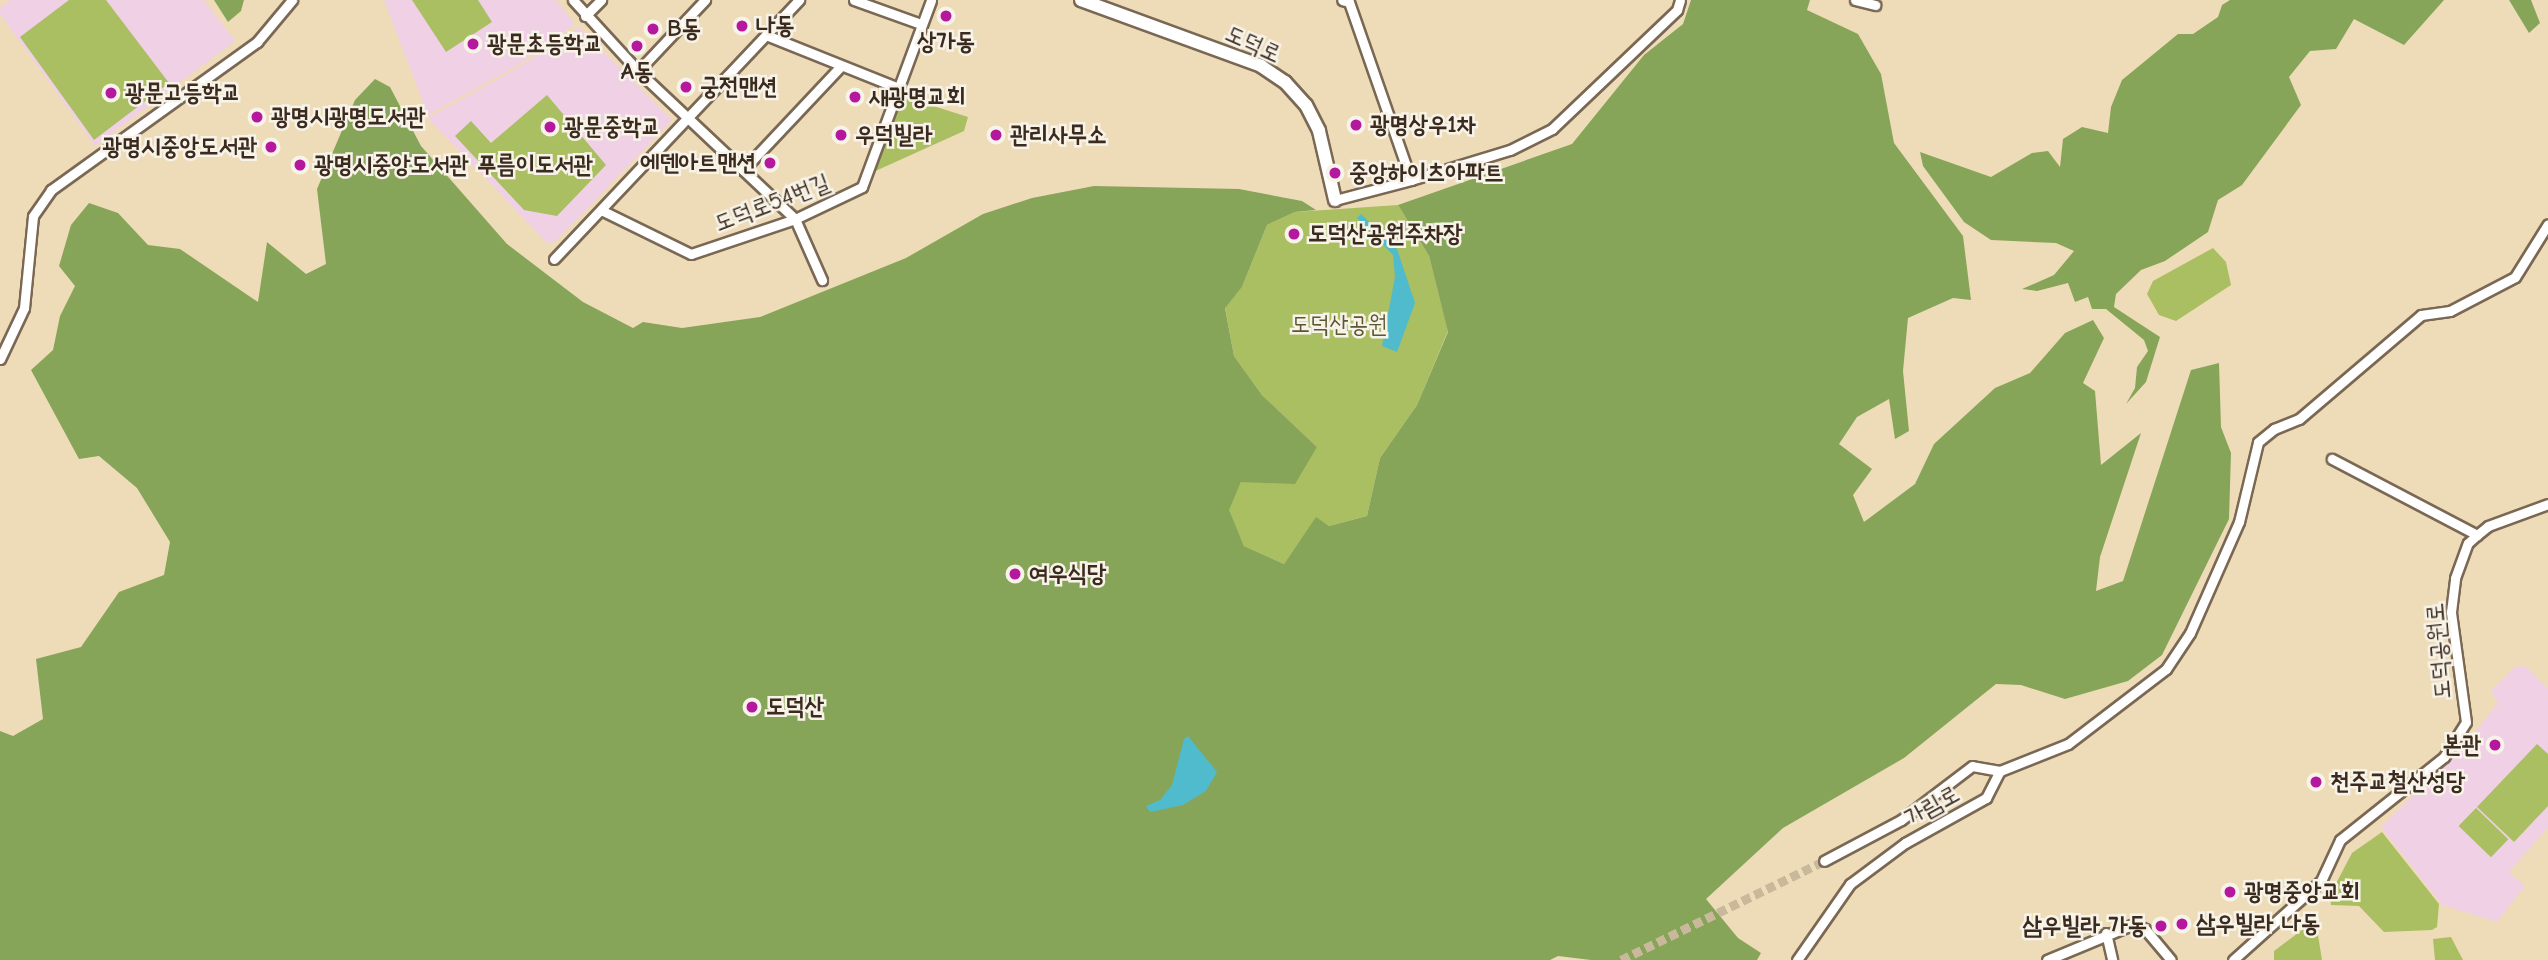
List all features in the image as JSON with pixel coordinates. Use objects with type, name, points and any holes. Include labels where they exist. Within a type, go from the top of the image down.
[{"type":"street","points":[[0,359],[24,309],[33,216],[51,190],[257,42],[292,0]]},
{"type":"street","points":[[573,0],[638,71],[795,219],[822,279]]},
{"type":"street","points":[[585,16],[601,0]]},
{"type":"street","points":[[638,71],[705,0]]},
{"type":"street","points":[[554,259],[686,116],[799,0]]},
{"type":"street","points":[[854,0],[921,23]]},
{"type":"street","name":"도덕로54번길","points":[[601,210],[691,254],[795,219],[862,187],[896,87],[931,0]]},
{"type":"street","name":"도덕로","points":[[1081,0],[1261,66],[1285,82],[1306,106],[1319,131],[1335,200]]},
{"type":"street","points":[[1335,200],[1510,150],[1552,129],[1677,10],[1680,0]]},
{"type":"street","points":[[1855,0],[1875,5]]},
{"type":"street","points":[[1348,1],[1411,180]]},
{"type":"street","points":[[766,35],[896,87]]},
{"type":"street","points":[[743,170],[841,66]]},
{"type":"street","points":[[2000,771],[2068,744],[2166,668],[2190,633],[2239,522],[2258,442],[2274,429],[2300,419],[2421,315],[2450,312],[2515,278],[2548,224]]},
{"type":"street","points":[[2332,459],[2477,535],[2488,526],[2548,504]]},
{"type":"street","name":"도덕공원로","points":[[2233,960],[2321,881],[2340,840],[2444,757],[2466,722],[2451,612],[2455,578],[2468,543],[2477,535]]},
{"type":"street","name":"가림로","points":[[1797,960],[1850,884],[1905,843],[1986,798],[2000,771],[1972,766],[1901,820],[1824,861]]},
{"type":"street","points":[[2047,960],[2106,933],[2134,924],[2145,929],[2171,960]]},
{"type":"street","points":[[2106,933],[2112,960]]},
{"type":"shaded area","name":"광문고등학교","points":[[10,0],[204,0],[235,41],[95,146],[0,14],[0,8]]},
{"type":"shaded area","name":"광문초등학교","points":[[384,0],[556,0],[575,24],[520,64],[428,115]]},
{"type":"shaded area","name":"광문중학교","points":[[579,27],[672,120],[555,242],[547,243],[428,118],[521,66]]},
{"type":"shaded area","points":[[2516,666],[2527,667],[2548,689],[2548,827],[2509,872],[2525,886],[2497,922],[2442,905],[2381,827],[2466,743],[2498,703],[2491,691]]},
{"type":"green space","points":[[69,0],[106,0],[169,83],[94,140],[20,37]]},
{"type":"green space","points":[[214,0],[244,0],[241,11],[228,22]]},
{"type":"green space","points":[[412,0],[478,0],[492,22],[446,52]]},
{"type":"green space","points":[[1691,0],[1810,0],[1807,10],[1858,34],[1881,74],[1894,143],[1963,236],[1971,300],[1953,298],[1908,318],[1903,371],[1909,431],[1895,439],[1889,399],[1857,417],[1839,444],[1872,469],[1853,495],[1864,522],[1915,484],[1934,444],[1995,388],[2030,373],[2065,333],[2093,320],[2104,338],[2083,383],[2095,391],[2101,465],[2141,433],[2100,557],[2096,591],[2123,581],[2191,370],[2219,363],[2221,427],[2231,453],[2229,519],[2162,655],[2128,681],[2065,699],[2021,685],[1996,684],[1904,758],[1783,828],[1706,899],[1738,938],[1761,953],[1757,960],[1591,960],[1558,956],[1550,960],[0,960],[0,731],[13,736],[43,719],[36,659],[81,647],[119,592],[164,575],[170,542],[137,488],[99,456],[79,459],[31,370],[53,350],[60,316],[75,286],[59,266],[71,225],[89,203],[118,213],[148,245],[180,249],[258,302],[267,242],[306,274],[326,264],[317,189],[355,100],[375,79],[390,87],[421,146],[507,244],[583,302],[633,328],[643,322],[682,328],[760,317],[906,258],[983,214],[1032,198],[1094,186],[1239,189],[1302,201],[1316,210],[1295,212],[1267,225],[1242,287],[1225,308],[1234,356],[1262,395],[1317,447],[1295,484],[1241,482],[1229,510],[1244,546],[1284,564],[1316,517],[1329,526],[1367,516],[1380,458],[1417,405],[1448,332],[1429,256],[1398,205],[1572,144],[1644,55],[1683,24]]},
{"type":"green space","points":[[2230,0],[2444,0],[2404,45],[2354,19],[2336,49],[2310,51],[2289,77],[2301,105],[2242,185],[2218,200],[2208,232],[2165,261],[2141,270],[2116,294],[2114,307],[2160,337],[2146,382],[2126,404],[2135,388],[2137,367],[2148,351],[2144,340],[2106,309],[2092,309],[2088,297],[2075,302],[2068,283],[2037,291],[2022,289],[2054,275],[2074,251],[2056,243],[1991,240],[1964,222],[1923,166],[1920,152],[1991,177],[2032,153],[2048,151],[2060,167],[2063,139],[2082,127],[2108,133],[2111,107],[2122,80],[2178,34],[2193,34],[2218,17],[2222,5]]},
{"type":"green space","points":[[2509,0],[2531,0],[2540,23],[2529,33]]},
{"type":"green space","points":[[547,95],[606,165],[557,216],[524,210],[455,136],[471,121],[491,143]]},
{"type":"green space","points":[[902,96],[968,117],[964,131],[871,173]]},
{"type":"green space","name":"도덕산공원","points":[[1398,205],[1429,256],[1448,331],[1417,405],[1380,458],[1367,516],[1329,526],[1316,518],[1284,564],[1244,546],[1228,510],[1241,482],[1317,447],[1262,395],[1234,356],[1225,307],[1242,287],[1267,225],[1295,212]]},
{"type":"green space","points":[[2213,248],[2226,262],[2231,285],[2176,321],[2159,315],[2147,294],[2153,281]]},
{"type":"green space","points":[[2537,744],[2548,754],[2548,806],[2514,842],[2477,807]]},
{"type":"green space","points":[[2476,808],[2508,839],[2491,857],[2459,826]]},
{"type":"green space","points":[[2382,832],[2439,904],[2437,927],[2432,930],[2384,932],[2359,906],[2331,905],[2330,895],[2352,853]]},
{"type":"green space","points":[[2306,927],[2317,929],[2322,960],[2274,960],[2274,951]]},
{"type":"green space","points":[[2451,937],[2463,960],[2435,960],[2433,939]]},
{"type":"water","points":[[1361,214],[1397,249],[1415,303],[1397,352],[1382,346],[1395,277],[1393,255],[1357,218]]},
{"type":"water","points":[[1188,736],[1217,772],[1206,791],[1183,805],[1150,812],[1146,806],[1160,800],[1172,785],[1184,739]]},
{"type":"tunnel","points":[[1621,960],[1824,861]]},
{"type":"place","name":"상가동","points":[[946,16]]},
{"type":"place","name":"나동","points":[[742,26]]},
{"type":"place","name":"B동","points":[[653,29]]},
{"type":"place","name":"광문초등학교","points":[[473,44]]},
{"type":"place","name":"A동","points":[[637,46]]},
{"type":"place","name":"궁전맨션","points":[[686,87]]},
{"type":"place","name":"광문고등학교","points":[[111,93]]},
{"type":"place","name":"새광명교회","points":[[855,97]]},
{"type":"place","name":"광명시광명도서관","points":[[257,117]]},
{"type":"place","name":"광명상우1차","points":[[1356,125]]},
{"type":"place","name":"광문중학교","points":[[550,127]]},
{"type":"place","name":"우덕빌라","points":[[841,135]]},
{"type":"place","name":"관리사무소","points":[[996,135]]},
{"type":"place","name":"광명시중앙도서관","points":[[271,147]]},
{"type":"place","name":"에덴아트맨션","points":[[770,163]]},
{"type":"place","name":"광명시중앙도서관 푸름이도서관","points":[[300,165]]},
{"type":"place","name":"중앙하이츠아파트","points":[[1335,173]]},
{"type":"place","name":"도덕산공원주차장","points":[[1294,234]]},
{"type":"place","name":"여우식당","points":[[1015,574]]},
{"type":"place","name":"도덕산","points":[[752,707]]},
{"type":"place","name":"본관","points":[[2495,745]]},
{"type":"place","name":"천주교철산성당","points":[[2316,782]]},
{"type":"place","name":"광명중앙교회","points":[[2230,892]]},
{"type":"place","name":"삼우빌라 나동","points":[[2182,924]]},
{"type":"place","name":"삼우빌라 가동","points":[[2161,926]]}]
